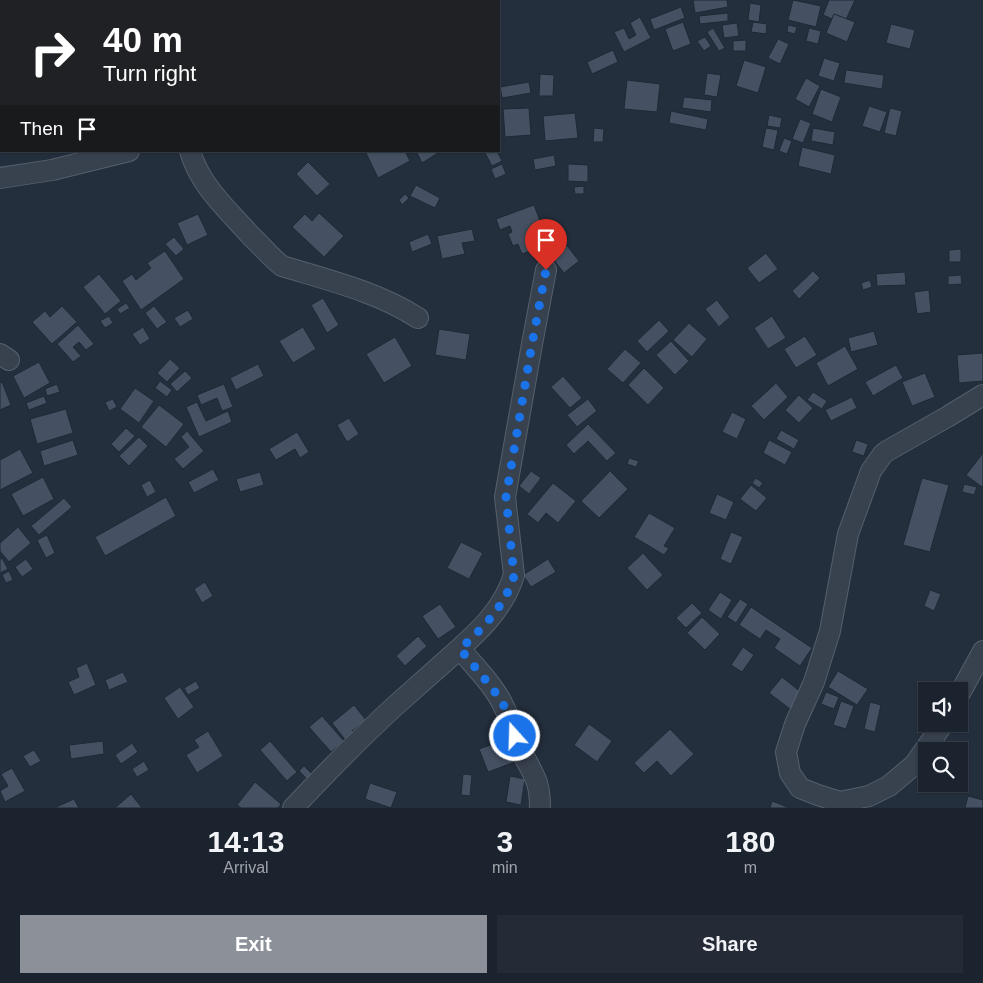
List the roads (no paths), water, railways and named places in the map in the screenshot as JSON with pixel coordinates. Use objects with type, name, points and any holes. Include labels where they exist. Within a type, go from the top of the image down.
[{"type":"street","points":[[0,178],[52,170],[125,152]]},
{"type":"street","points":[[190,152],[195,168],[234,219],[270,257],[282,266],[381,298],[418,318]]},
{"type":"street","points":[[293,808],[387,714],[482,629],[499,608],[510,587],[514,576],[506,497],[546,270]]},
{"type":"street","points":[[937,732],[914,765],[888,786],[868,796],[840,802],[800,788],[790,773],[786,752],[795,724],[814,682],[830,631],[836,590],[848,534],[871,471],[887,450],[983,395]]},
{"type":"street","points":[[460,649],[493,689],[504,706],[522,751],[536,778],[540,791],[540,808]]},
{"type":"street","points":[[966,682],[983,651]]}]
